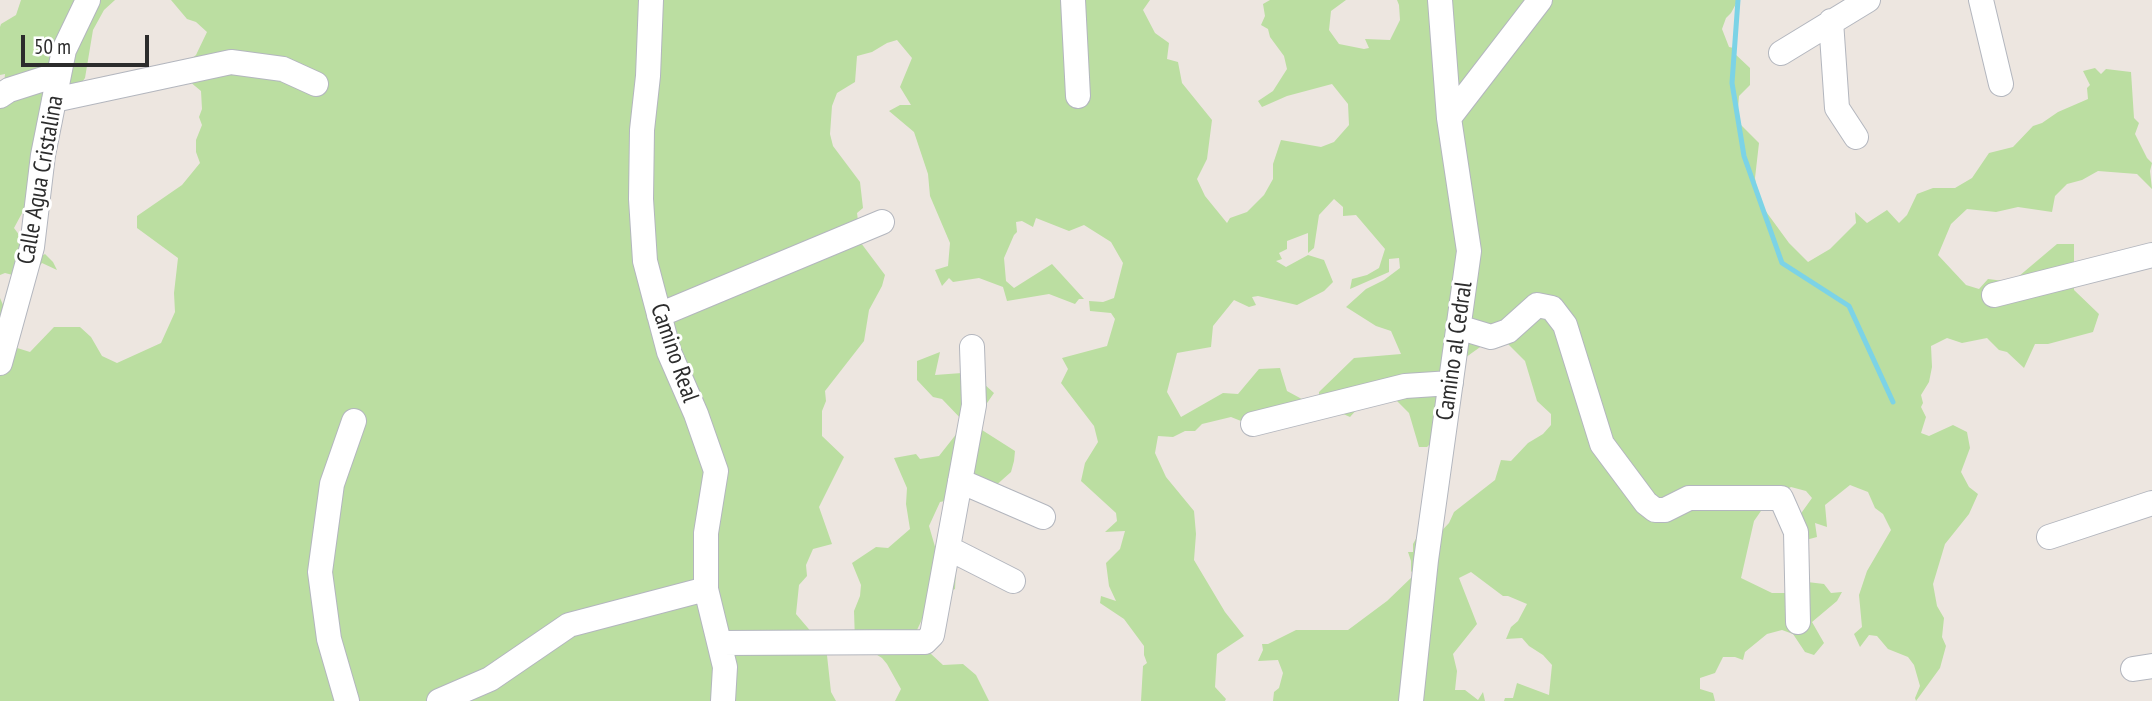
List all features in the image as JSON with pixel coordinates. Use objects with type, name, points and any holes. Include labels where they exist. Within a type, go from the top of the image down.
[{"type":"street","name":"Calle Agua Cristalina","points":[[0,363],[32,247],[43,155],[64,50],[88,0]]},
{"type":"street","name":"Camino Real","points":[[651,0],[648,76],[642,130],[641,199],[645,261],[669,352],[696,414],[716,471],[705,533],[706,589],[725,667],[723,701]]},
{"type":"street","points":[[1073,0],[1078,96]]},
{"type":"street","name":"Camino al Cedral","points":[[1411,701],[1426,560],[1469,251],[1448,118],[1440,0]]},
{"type":"street","points":[[1448,118],[1541,0]]},
{"type":"street","points":[[1781,53],[1868,0]]},
{"type":"street","points":[[1981,0],[2001,84]]},
{"type":"street","points":[[1831,21],[1838,108],[1856,137]]},
{"type":"street","points":[[54,100],[231,62],[283,69],[316,84]]},
{"type":"street","points":[[0,96],[9,90],[59,75]]},
{"type":"street","points":[[659,315],[882,222]]},
{"type":"street","points":[[1994,295],[2152,255]]},
{"type":"street","points":[[1458,327],[1491,337],[1508,331],[1537,305],[1552,308],[1565,325],[1602,444],[1646,503],[1655,510],[1665,510],[1689,498],[1781,498],[1796,532],[1798,622]]},
{"type":"street","points":[[720,643],[925,642],[932,635],[974,405],[972,347]]},
{"type":"street","points":[[1253,424],[1405,386],[1451,383]]},
{"type":"street","points":[[347,701],[329,639],[320,572],[332,484],[354,421]]},
{"type":"street","points":[[960,481],[1043,517]]},
{"type":"street","points":[[2049,537],[2152,503]]},
{"type":"street","points":[[948,548],[1013,582]]},
{"type":"street","points":[[439,701],[491,690],[569,625],[706,589]]},
{"type":"green space","points":[[21,0],[115,0],[104,10],[93,30],[85,78],[65,106],[35,189],[14,228],[35,260],[45,254],[57,270],[42,263],[28,279],[5,273],[0,275],[0,98],[5,74],[0,75],[0,27],[16,15]]},
{"type":"green space","points":[[171,0],[1150,0],[1143,10],[1155,33],[1169,43],[1167,59],[1178,62],[1182,83],[1212,120],[1207,159],[1197,179],[1205,196],[1227,223],[1230,218],[1247,212],[1264,195],[1273,179],[1273,164],[1281,140],[1321,147],[1334,142],[1349,125],[1348,104],[1332,84],[1287,96],[1262,107],[1258,101],[1273,91],[1287,69],[1284,56],[1270,37],[1268,29],[1261,25],[1265,16],[1263,4],[1270,0],[1346,0],[1331,11],[1329,30],[1339,44],[1364,49],[1369,48],[1365,39],[1390,40],[1400,20],[1397,0],[1738,0],[1722,29],[1729,47],[1734,48],[1734,53],[1750,68],[1750,85],[1739,96],[1737,121],[1759,143],[1755,178],[1759,202],[1789,243],[1808,262],[1830,249],[1856,223],[1855,212],[1867,223],[1887,210],[1899,223],[1907,215],[1917,194],[1933,188],[1955,188],[1972,178],[1989,153],[2013,147],[2033,126],[2088,99],[2087,88],[2090,85],[2083,71],[2095,68],[2101,74],[2106,69],[2131,72],[2134,118],[2139,123],[2135,134],[2152,163],[2152,189],[2137,174],[2098,171],[2082,180],[2067,184],[2055,196],[2052,212],[2018,207],[1996,212],[1967,209],[1951,224],[1938,255],[1966,285],[1979,289],[1988,279],[2012,282],[2057,244],[2074,244],[2074,290],[2099,314],[2093,332],[2048,344],[2035,344],[2024,368],[1987,338],[1962,343],[1947,338],[1931,346],[1932,367],[1929,382],[1921,395],[1921,407],[1926,417],[1921,433],[1929,436],[1953,425],[1967,432],[1970,448],[1961,472],[1969,487],[1978,494],[1969,514],[1945,544],[1933,584],[1937,606],[1944,618],[1942,637],[1946,646],[1940,668],[1916,701],[1920,686],[1914,665],[1908,657],[1888,649],[1877,636],[1869,635],[1860,647],[1854,634],[1862,627],[1859,595],[1867,571],[1891,530],[1883,514],[1875,508],[1868,492],[1850,485],[1825,505],[1827,527],[1815,523],[1817,537],[1802,541],[1797,519],[1812,498],[1806,491],[1791,487],[1770,498],[1754,521],[1741,578],[1772,593],[1788,593],[1799,581],[1824,584],[1831,593],[1842,592],[1837,601],[1812,622],[1824,643],[1814,655],[1805,652],[1793,634],[1782,630],[1767,634],[1745,652],[1743,660],[1723,657],[1715,673],[1700,678],[1700,689],[1713,693],[1715,701],[1504,701],[1505,698],[1513,698],[1517,683],[1549,695],[1552,665],[1522,638],[1506,639],[1527,604],[1503,596],[1471,572],[1459,578],[1477,624],[1453,654],[1457,671],[1455,690],[1465,690],[1478,700],[1483,692],[1485,701],[1273,701],[1283,673],[1278,660],[1258,661],[1263,650],[1262,644],[1268,644],[1296,630],[1348,630],[1387,601],[1414,575],[1408,552],[1413,552],[1413,544],[1422,528],[1434,539],[1449,523],[1454,512],[1495,480],[1501,460],[1511,461],[1551,425],[1551,414],[1537,401],[1525,361],[1508,344],[1483,345],[1455,365],[1427,447],[1419,447],[1409,413],[1395,399],[1369,396],[1350,417],[1319,403],[1319,392],[1354,358],[1401,354],[1391,331],[1376,326],[1346,307],[1366,289],[1400,268],[1399,258],[1389,259],[1389,272],[1350,289],[1352,279],[1379,268],[1385,249],[1356,215],[1343,216],[1343,207],[1334,199],[1319,215],[1314,248],[1308,253],[1308,233],[1287,241],[1287,249],[1279,253],[1282,259],[1276,261],[1286,267],[1308,255],[1324,260],[1333,282],[1324,291],[1297,305],[1258,296],[1252,297],[1256,305],[1249,307],[1234,300],[1213,326],[1211,347],[1177,353],[1167,392],[1181,417],[1223,393],[1238,394],[1259,369],[1280,368],[1287,391],[1311,404],[1256,427],[1231,417],[1202,424],[1195,431],[1185,431],[1173,437],[1158,436],[1155,453],[1166,477],[1194,511],[1194,560],[1225,612],[1244,636],[1217,654],[1215,687],[1225,701],[1141,701],[1143,666],[1147,663],[1144,646],[1124,619],[1100,603],[1101,596],[1116,601],[1109,586],[1106,563],[1120,549],[1125,531],[1105,532],[1117,521],[1116,513],[1081,481],[1085,463],[1098,442],[1094,426],[1061,383],[1068,369],[1062,358],[1107,346],[1115,319],[1111,313],[1090,311],[1089,301],[1103,302],[1114,298],[1123,263],[1111,242],[1084,225],[1069,231],[1036,218],[1033,227],[1022,221],[1016,222],[1017,232],[1004,258],[1006,281],[1014,288],[1052,264],[1084,299],[1079,299],[1075,304],[1049,294],[1007,301],[1003,287],[979,278],[953,282],[949,278],[942,286],[935,270],[948,266],[950,243],[930,196],[928,174],[914,132],[889,111],[900,105],[911,105],[900,87],[912,58],[897,40],[857,56],[855,82],[837,93],[832,106],[830,134],[833,146],[860,182],[863,208],[857,213],[861,243],[885,275],[869,310],[864,341],[825,391],[822,436],[844,457],[819,507],[832,544],[813,549],[806,565],[807,576],[799,585],[796,614],[813,634],[825,637],[831,692],[836,701],[0,701],[0,298],[7,314],[14,347],[30,352],[54,327],[80,327],[91,337],[102,356],[117,363],[161,343],[175,312],[178,258],[137,228],[137,216],[182,185],[200,163],[196,140],[202,125],[199,117],[202,109],[201,91],[189,81],[190,60],[196,55],[207,32],[196,22],[187,19]]},
{"type":"green space","points":[[940,352],[935,375],[962,373],[984,384],[994,393],[978,416],[982,430],[1015,451],[1011,472],[993,488],[940,502],[929,526],[940,564],[956,569],[955,589],[931,600],[917,630],[930,653],[943,665],[963,664],[976,675],[989,701],[895,701],[901,689],[887,664],[855,641],[854,611],[861,585],[852,563],[876,547],[888,548],[910,529],[906,504],[907,488],[894,458],[916,454],[920,459],[939,456],[965,423],[942,399],[933,397],[917,380],[917,361]]},
{"type":"waterway","points":[[1738,0],[1732,83],[1744,156],[1782,263],[1849,306],[1893,402]]}]
